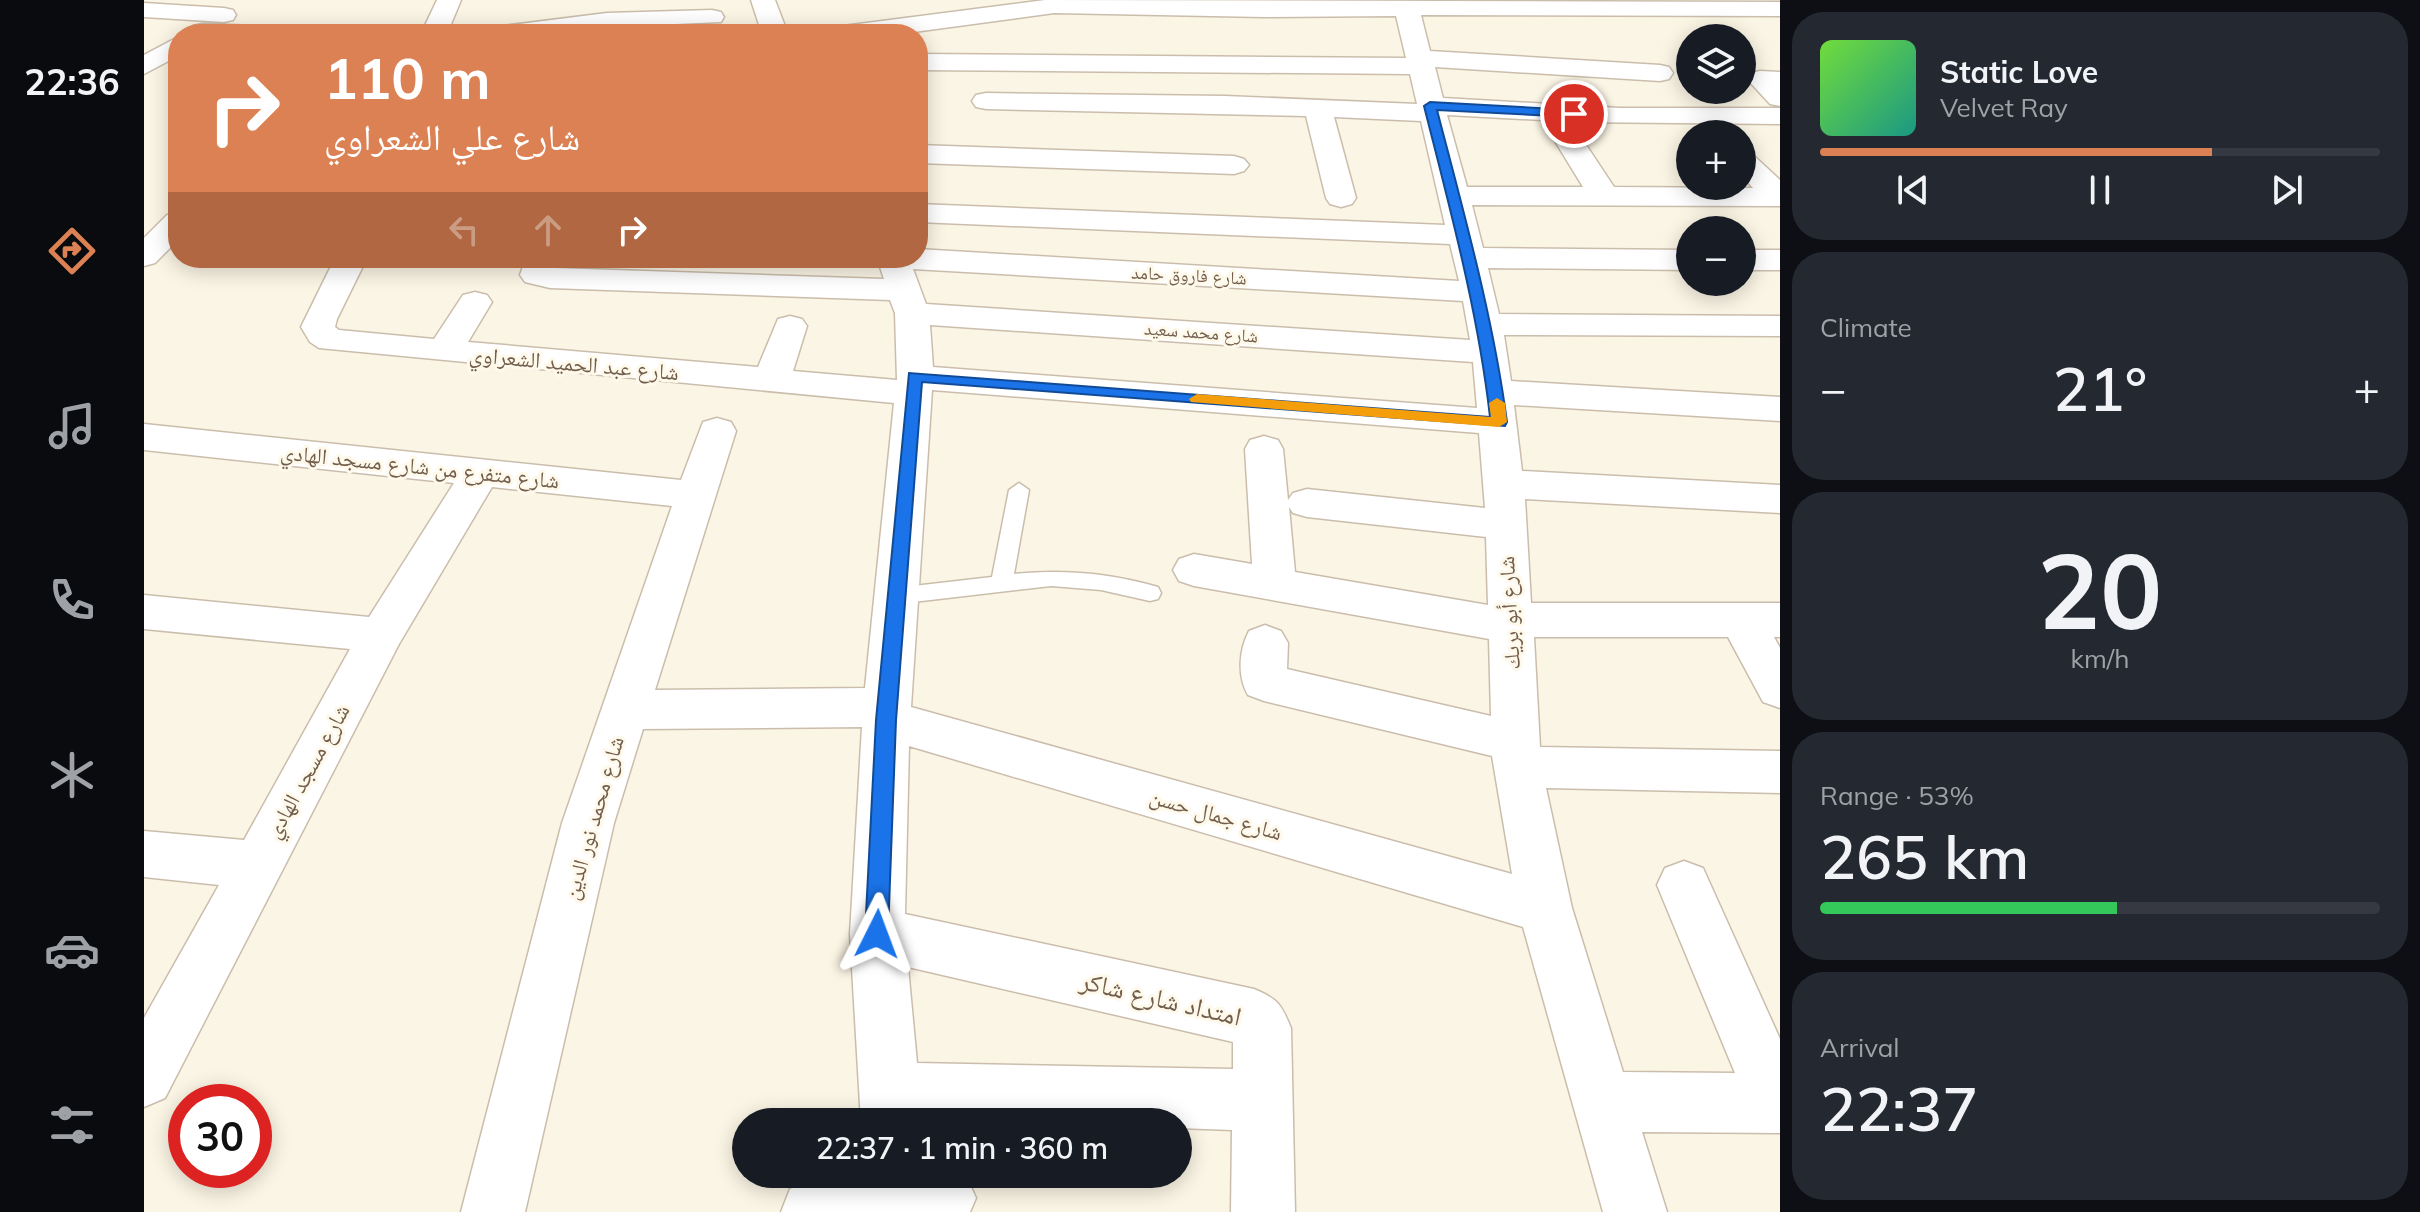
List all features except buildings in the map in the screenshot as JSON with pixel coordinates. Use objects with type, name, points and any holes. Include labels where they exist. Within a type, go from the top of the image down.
[{"type":"street","points":[[211,24],[245,0]]},
{"type":"street","points":[[438,24],[449,0]]},
{"type":"street","points":[[546,24],[634,0]]},
{"type":"street","points":[[763,0],[771,24]]},
{"type":"street","points":[[911,24],[1053,3],[1407,9],[1489,4],[1780,9]]},
{"type":"street","points":[[560,6],[597,12],[712,17]]},
{"type":"street","points":[[1562,7],[1578,48]]},
{"type":"street","points":[[1670,7],[1683,24]]},
{"type":"street","points":[[1754,8],[1780,36]]},
{"type":"street","name":"شارع أبو بريك","points":[[1407,9],[1479,309],[1505,504],[1516,755],[1545,908],[1635,1212]]},
{"type":"street","points":[[144,10],[224,15]]},
{"type":"street","points":[[986,101],[1318,108],[1426,86],[1578,48],[1654,68],[1705,120]]},
{"type":"street","points":[[144,66],[168,51]]},
{"type":"street","points":[[971,61],[1008,157]]},
{"type":"street","points":[[928,62],[971,61],[1426,86],[1551,112],[1676,120]]},
{"type":"street","points":[[1724,120],[1777,114],[1763,75]]},
{"type":"street","points":[[928,138],[1008,157],[1236,178],[1225,104]]},
{"type":"street","points":[[1318,108],[1341,198]]},
{"type":"street","points":[[1551,112],[1604,196]]},
{"type":"street","points":[[1756,174],[1780,197]]},
{"type":"street","points":[[1479,309],[1604,196],[1780,197]]},
{"type":"street","points":[[928,215],[1479,309],[1780,326]]},
{"type":"street","points":[[144,256],[168,232]]},
{"type":"street","points":[[1756,260],[1780,260]]},
{"type":"street","points":[[1479,309],[1676,263]]},
{"type":"street","name":"شارع عبد الحميد الشعراوي","points":[[346,268],[318,327],[322,335],[331,340],[772,380],[914,385],[1479,309]]},
{"type":"street","points":[[539,268],[537,275],[550,278],[759,272],[902,280],[914,385],[887,714],[877,934],[890,1107],[1263,1100]]},
{"type":"street","name":"شارع محمد سعيد","points":[[902,280],[1479,309]]},
{"type":"street","name":"شارع فاروق حامد","points":[[902,280],[1479,309]]},
{"type":"street","points":[[444,351],[475,302]]},
{"type":"street","points":[[1479,309],[1780,409]]},
{"type":"street","points":[[772,380],[790,326]]},
{"type":"street","name":"شارع محمد نور الدين","points":[[493,1212],[588,823],[717,431]]},
{"type":"street","name":"شارع متفرع من شارع مسجد الهادي","points":[[144,437],[695,495]]},
{"type":"street","points":[[1264,449],[1275,584]]},
{"type":"street","name":"شارع مسجد الهادي","points":[[144,1077],[381,635],[481,473]]},
{"type":"street","points":[[1307,503],[1505,504],[1780,499]]},
{"type":"street","points":[[1194,570],[1509,623],[1761,620],[1780,689]]},
{"type":"street","points":[[144,612],[381,635]]},
{"type":"street","points":[[1265,643],[1264,682],[1516,755],[1780,772]]},
{"type":"street","name":"شارع جمال حسن","points":[[625,710],[887,714],[1545,908]]},
{"type":"street","points":[[144,854],[256,865]]},
{"type":"street","points":[[1602,1102],[1779,1103],[1684,885]]},
{"type":"street","name":"امتداد شارع شاكر","points":[[877,934],[1254,1018],[1262,1028],[1263,1212]]},
{"type":"street","points":[[813,1212],[938,1195]]},
{"type":"lane","points":[[1002,581],[1019,490]]},
{"type":"lane","points":[[896,596],[1002,581],[1051,578],[1101,582],[1150,593]]},
{"type":"slow traffic","points":[[1197,399],[1499,422],[1497,403]]},
{"type":"route","points":[[877,934],[886,720],[915,377],[1499,422],[1478,292],[1430,106],[1574,114]]}]
